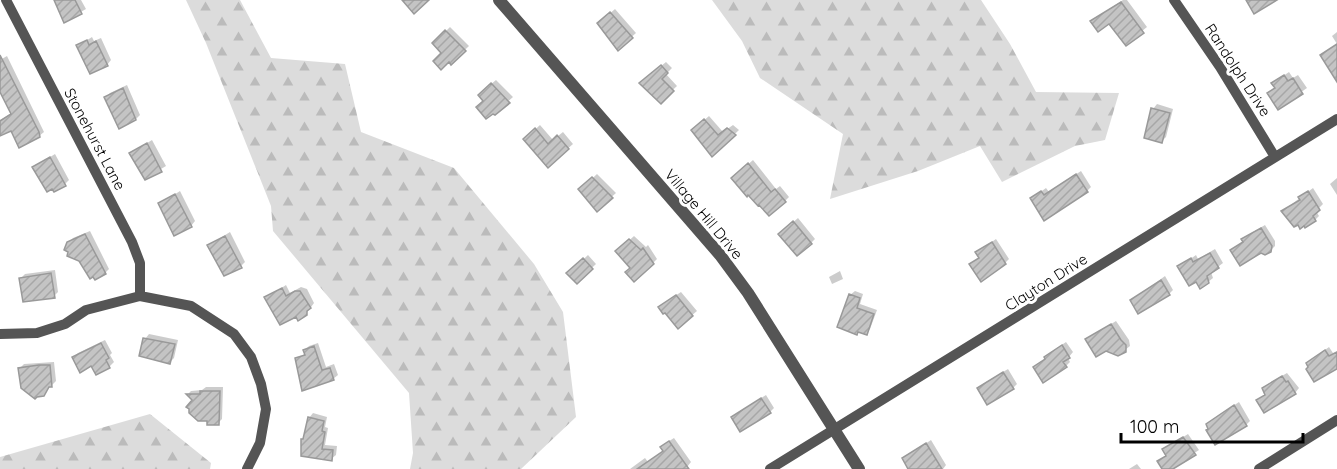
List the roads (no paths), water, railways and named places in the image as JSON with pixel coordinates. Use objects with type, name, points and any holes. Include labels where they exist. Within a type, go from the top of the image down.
[{"type":"street","name":"Stonehurst Lane","points":[[6,0],[132,242],[140,263],[140,296]]},
{"type":"street","name":"Village Hill Drive","points":[[499,0],[720,255],[748,293],[859,469]]},
{"type":"street","name":"Randolph Drive","points":[[1174,0],[1220,67],[1275,157]]},
{"type":"street","name":"Clayton Drive","points":[[770,469],[1337,119]]},
{"type":"street","points":[[0,334],[37,333],[65,324],[86,310],[140,296],[191,306],[234,334],[251,357],[261,384],[266,409],[260,443],[247,469]]},
{"type":"street","points":[[1259,469],[1337,420]]}]
